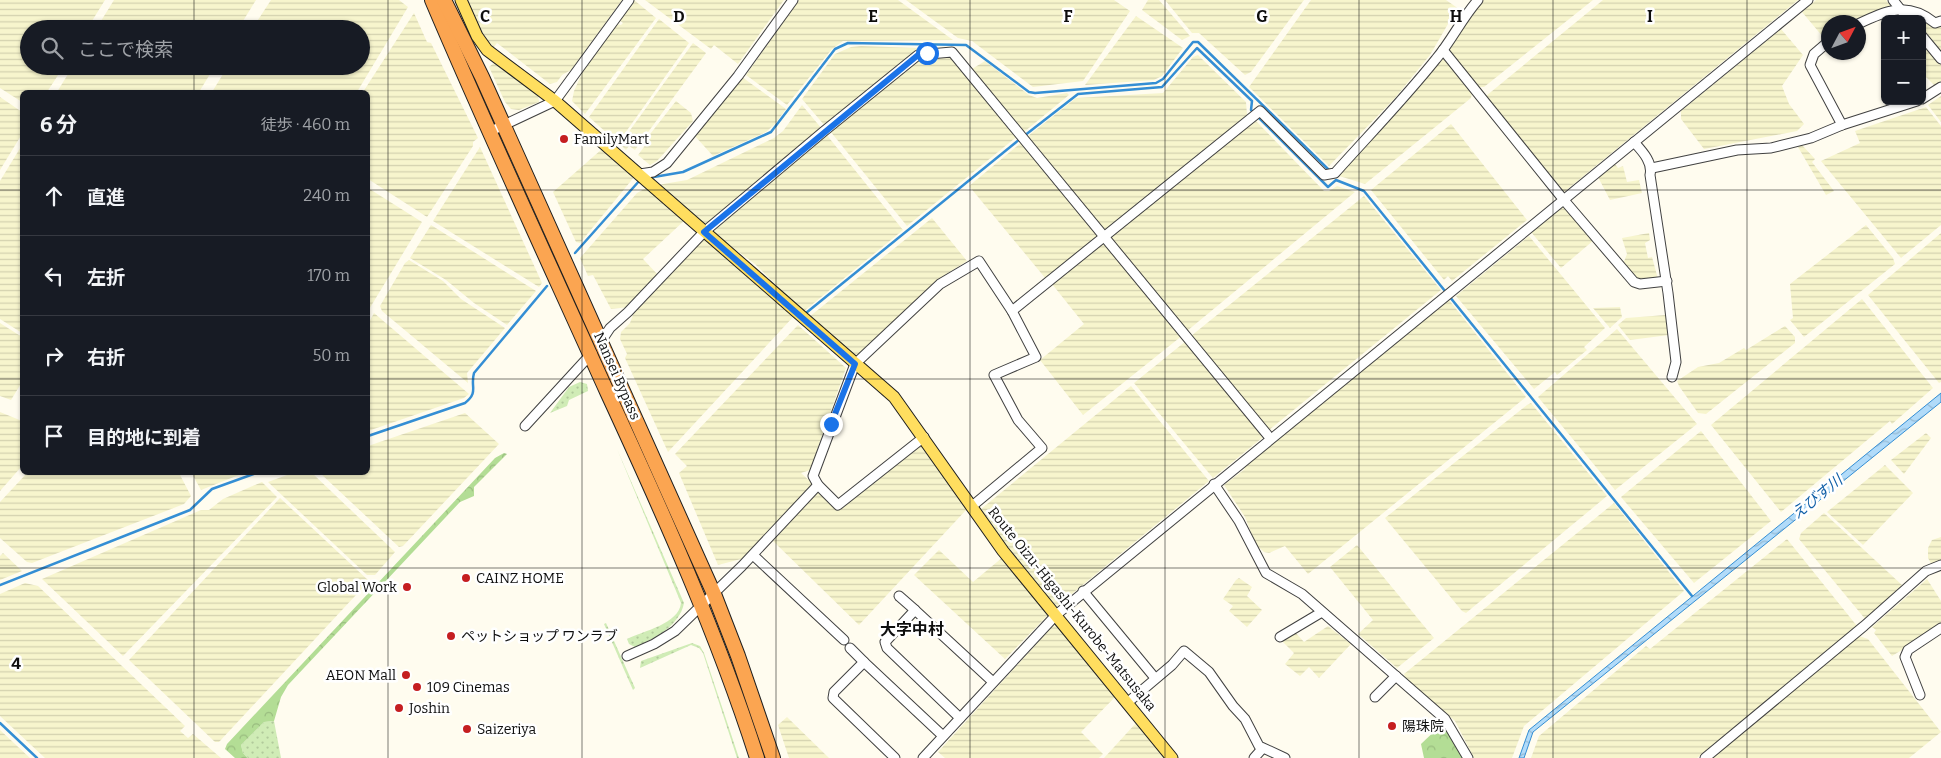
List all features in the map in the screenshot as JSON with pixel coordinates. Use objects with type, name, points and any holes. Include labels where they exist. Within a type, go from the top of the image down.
[{"type":"highway","name":"Nansei Bypass","points":[[432,0],[489,132],[591,355],[702,606],[757,758]]},
{"type":"highway","name":"Nansei Bypass","points":[[444,0],[504,125],[714,594],[745,674],[773,758]]},
{"type":"main road","name":"Route Oizu-Higashi-Kurobe-Matsusaka","points":[[461,0],[477,36],[487,50],[555,100],[894,397],[1003,551],[1172,758]]},
{"type":"street","points":[[489,132],[555,100],[629,0]]},
{"type":"street","points":[[643,177],[667,163],[738,76],[793,0]]},
{"type":"street","points":[[1012,311],[1260,111],[1324,175],[1332,174],[1404,98],[1443,50],[1466,9],[1478,0]]},
{"type":"street","points":[[923,758],[1056,615],[1083,591],[1808,0]]},
{"type":"street","points":[[1893,0],[1905,15]]},
{"type":"street","points":[[1866,21],[1900,9],[1914,9],[1935,23],[1941,21]]},
{"type":"street","points":[[1926,41],[1941,59]]},
{"type":"street","points":[[1821,48],[1814,54],[1810,65],[1842,125]]},
{"type":"street","points":[[1443,50],[1563,199],[1634,282],[1640,284],[1667,281]]},
{"type":"street","points":[[525,426],[591,355],[610,328],[628,312],[704,232],[918,55],[952,52],[956,54],[1270,438]]},
{"type":"street","points":[[1926,96],[1941,87]]},
{"type":"street","points":[[1652,168],[1737,150],[1771,148],[1811,138],[1842,125],[1904,105]]},
{"type":"street","points":[[1634,142],[1652,168]]},
{"type":"street","points":[[1652,168],[1650,174],[1667,281],[1676,362],[1672,377]]},
{"type":"street","points":[[924,437],[838,505],[818,485],[813,476],[855,364],[940,284],[979,261],[1012,311],[1036,357],[994,375],[1018,420],[1042,448],[971,507]]},
{"type":"street","points":[[1214,484],[1222,492],[1239,521],[1262,568],[1302,594],[1445,719],[1468,758]]},
{"type":"street","points":[[627,656],[669,635],[702,606],[753,555],[818,485]]},
{"type":"street","points":[[753,555],[844,640]]},
{"type":"street","points":[[1705,758],[1864,626],[1926,571],[1941,566]]},
{"type":"street","points":[[1083,591],[1155,678]]},
{"type":"street","points":[[899,596],[993,682]]},
{"type":"street","points":[[915,610],[888,639],[885,646],[960,718]]},
{"type":"street","points":[[1280,637],[1322,612]]},
{"type":"street","points":[[1920,695],[1905,657],[1908,650],[1941,628]]},
{"type":"street","points":[[850,648],[943,736]]},
{"type":"street","points":[[1127,703],[1184,651],[1209,672],[1233,706],[1245,719],[1262,748],[1285,758]]},
{"type":"street","points":[[864,662],[834,692],[833,698],[895,758]]},
{"type":"street","points":[[1376,697],[1396,676]]},
{"type":"street","points":[[1254,758],[1262,748]]},
{"type":"shaded area","points":[[0,0],[105,0],[93,20],[20,20],[20,75],[58,75],[48,90],[20,90],[20,101],[0,88]]},
{"type":"shaded area","points":[[114,0],[256,0],[244,20],[102,20]]},
{"type":"shaded area","points":[[271,0],[399,0],[408,7],[370,70],[370,20],[258,20]]},
{"type":"shaded area","points":[[467,0],[622,0],[571,70],[562,75],[557,82],[550,84],[497,43],[493,48],[480,29]]},
{"type":"shaded area","points":[[634,0],[656,18],[585,114],[572,101],[574,91],[583,71],[617,24],[621,25],[623,23],[619,20]]},
{"type":"shaded area","points":[[645,0],[784,0],[738,64],[714,45],[711,49]]},
{"type":"shaded area","points":[[799,0],[898,0],[953,40],[843,41],[832,49],[787,105],[746,75]]},
{"type":"shaded area","points":[[906,0],[1114,0],[1130,11],[1083,81],[1033,87],[972,41],[958,38]]},
{"type":"shaded area","points":[[1148,0],[1159,0],[1190,36],[1182,40],[1142,10]]},
{"type":"shaded area","points":[[1165,0],[1304,0],[1251,72],[1245,75],[1199,33],[1192,33]]},
{"type":"shaded area","points":[[1311,0],[1446,0],[1459,9],[1430,55],[1395,98],[1329,166],[1249,87]]},
{"type":"shaded area","points":[[1484,0],[1593,0],[1484,87],[1478,87],[1448,50],[1467,17]]},
{"type":"shaded area","points":[[1603,0],[1798,0],[1564,192],[1486,96]]},
{"type":"shaded area","points":[[1816,0],[1886,0],[1892,8],[1866,16],[1821,15],[1821,35],[1802,12]]},
{"type":"shaded area","points":[[414,13],[427,42],[431,43],[478,138],[473,142],[473,146],[427,217],[370,180],[370,90],[364,90]]},
{"type":"shaded area","points":[[1136,16],[1183,48],[1162,76],[1154,80],[1085,85]]},
{"type":"shaded area","points":[[659,19],[689,43],[618,143],[589,117]]},
{"type":"shaded area","points":[[1926,20],[1932,26],[1941,26],[1941,51],[1926,33]]},
{"type":"shaded area","points":[[1781,29],[1803,55],[1782,86],[1789,104],[1804,124],[1797,131],[1704,149],[1681,119],[1681,111]]},
{"type":"shaded area","points":[[693,43],[706,53],[635,150],[629,146],[626,150],[620,144]]},
{"type":"shaded area","points":[[1926,46],[1941,64],[1941,81],[1935,86],[1926,77]]},
{"type":"shaded area","points":[[851,47],[917,48],[917,53],[825,126],[802,99],[835,54]]},
{"type":"shaded area","points":[[954,55],[1019,135],[907,226],[830,131],[920,59],[928,56]]},
{"type":"shaded area","points":[[1198,55],[1246,102],[1247,115],[1105,230],[1028,136],[1076,98],[1163,93],[1193,57]]},
{"type":"shaded area","points":[[1443,56],[1472,93],[1471,98],[1365,184],[1336,175]]},
{"type":"shaded area","points":[[496,61],[538,93],[539,102],[519,110],[511,109],[505,102],[489,67]]},
{"type":"shaded area","points":[[985,61],[1029,95],[1037,98],[1067,93],[1069,95],[1024,132],[972,69]]},
{"type":"shaded area","points":[[67,75],[209,75],[200,90],[58,90]]},
{"type":"shaded area","points":[[222,75],[367,75],[358,90],[213,90]]},
{"type":"shaded area","points":[[742,77],[786,109],[775,124],[766,132],[713,156],[694,135]]},
{"type":"shaded area","points":[[1941,96],[1941,122],[1928,105]]},
{"type":"shaded area","points":[[0,97],[20,111],[20,137],[0,170]]},
{"type":"shaded area","points":[[676,101],[691,113],[693,121],[657,161],[650,165],[638,155],[647,143],[647,138]]},
{"type":"shaded area","points":[[802,105],[822,129],[707,224],[703,223],[657,185],[687,180],[774,138],[783,131]]},
{"type":"shaded area","points":[[1926,107],[1941,126],[1941,225],[1901,258],[1821,161],[1860,143],[1855,131]]},
{"type":"shaded area","points":[[1256,121],[1324,191],[1329,191],[1337,186],[1355,192],[1187,331],[1110,236]]},
{"type":"shaded area","points":[[1451,124],[1527,220],[1452,281],[1448,276],[1444,280],[1371,190]]},
{"type":"shaded area","points":[[826,134],[903,230],[803,312],[755,264],[710,231]]},
{"type":"shaded area","points":[[1022,142],[1100,236],[1046,279],[969,186]]},
{"type":"shaded area","points":[[1802,145],[1815,159],[1812,162],[1834,191],[1826,195],[1798,147]]},
{"type":"shaded area","points":[[480,147],[542,283],[539,287],[433,221]]},
{"type":"shaded area","points":[[20,148],[20,332],[0,319],[0,181]]},
{"type":"shaded area","points":[[602,149],[635,176],[580,243],[576,242],[553,192]]},
{"type":"shaded area","points":[[1615,164],[1618,168],[1623,166],[1627,182],[1639,180],[1642,193],[1610,200],[1598,177]]},
{"type":"shaded area","points":[[648,187],[685,220],[643,259],[659,276],[629,307],[611,309],[593,275],[588,276],[580,258],[637,193]]},
{"type":"shaded area","points":[[370,189],[422,222],[370,308]]},
{"type":"shaded area","points":[[1364,196],[1441,290],[1268,431],[1191,336]]},
{"type":"shaded area","points":[[1565,205],[1594,240],[1561,268],[1531,232]]},
{"type":"shaded area","points":[[932,218],[967,261],[937,280],[857,359],[809,317]]},
{"type":"shaded area","points":[[431,225],[536,291],[507,325],[474,303],[446,280],[410,258]]},
{"type":"shaded area","points":[[1866,225],[1893,258],[1895,264],[1804,337],[1790,320],[1793,318],[1790,284]]},
{"type":"shaded area","points":[[1649,233],[1650,240],[1645,243],[1648,258],[1652,257],[1658,279],[1640,282],[1623,264],[1627,254],[1622,238]]},
{"type":"shaded area","points":[[1941,233],[1941,382],[1939,383],[1868,295]]},
{"type":"shaded area","points":[[1529,236],[1605,328],[1584,347],[1587,350],[1557,375],[1555,372],[1534,389],[1456,296]]},
{"type":"shaded area","points":[[705,238],[794,316],[668,452],[625,358],[627,354],[620,339],[621,332],[630,323],[634,312]]},
{"type":"shaded area","points":[[1105,240],[1183,335],[1083,415],[1040,360],[1084,324],[1052,284]]},
{"type":"shaded area","points":[[409,260],[443,281],[461,299],[505,328],[467,373],[468,383],[382,311],[380,306],[405,263]]},
{"type":"shaded area","points":[[1862,299],[1933,388],[1892,424],[1890,421],[1781,512],[1711,425]]},
{"type":"shaded area","points":[[1449,300],[1526,397],[1308,574],[1285,546],[1269,553],[1264,552],[1256,545],[1245,517],[1224,485],[1245,469],[1243,466]]},
{"type":"shaded area","points":[[1620,307],[1622,317],[1610,328],[1593,308]]},
{"type":"shaded area","points":[[374,313],[469,394],[464,398],[370,430],[370,320]]},
{"type":"shaded area","points":[[1666,315],[1669,335],[1630,340],[1618,325],[1626,318]]},
{"type":"shaded area","points":[[0,323],[20,336],[20,385],[11,400],[0,396]]},
{"type":"shaded area","points":[[798,325],[846,368],[810,470],[801,473],[812,483],[811,487],[745,558],[718,565],[679,473],[687,466],[675,454]]},
{"type":"shaded area","points":[[1785,326],[1795,337],[1795,343],[1706,414],[1698,413],[1677,381],[1698,367],[1719,363],[1744,348],[1746,350]]},
{"type":"shaded area","points":[[1617,329],[1697,424],[1615,490],[1538,397]]},
{"type":"shaded area","points":[[1186,341],[1260,431],[1262,438],[1213,478],[1134,383]]},
{"type":"shaded area","points":[[1131,386],[1209,481],[1056,607],[1003,542],[981,509]]},
{"type":"shaded area","points":[[1531,403],[1607,496],[1466,613],[1462,611],[1385,518]]},
{"type":"shaded area","points":[[0,412],[20,420],[20,468],[0,491]]},
{"type":"shaded area","points":[[465,413],[499,444],[403,546],[399,547],[322,475],[370,475],[370,445]]},
{"type":"shaded area","points":[[1701,431],[1771,521],[1694,583],[1621,497]]},
{"type":"shaded area","points":[[1926,433],[1931,438],[1904,474],[1891,460]]},
{"type":"shaded area","points":[[923,444],[967,509],[859,625],[773,541],[818,490],[840,510]]},
{"type":"shaded area","points":[[1885,465],[1913,493],[1863,545],[1827,512]]},
{"type":"shaded area","points":[[25,475],[180,475],[191,496],[184,504],[32,563],[27,562],[0,538],[0,502]]},
{"type":"shaded area","points":[[193,475],[239,475],[201,490]]},
{"type":"shaded area","points":[[287,475],[314,475],[395,552],[375,575],[367,575],[268,482]]},
{"type":"shaded area","points":[[262,482],[277,497],[123,656],[42,579],[201,510],[209,510],[223,499]]},
{"type":"shaded area","points":[[280,498],[369,581],[219,742],[215,742],[129,660]]},
{"type":"shaded area","points":[[1614,503],[1684,591],[1524,726],[1512,758],[1474,758],[1455,721],[1406,679],[1404,674]]},
{"type":"shaded area","points":[[1824,513],[1902,585],[1866,620],[1799,539],[1801,533]]},
{"type":"shaded area","points":[[1941,537],[1941,562],[1932,565],[1928,558],[1928,548],[1932,540]]},
{"type":"shaded area","points":[[1787,539],[1857,626],[1697,758],[1531,758],[1539,736],[1646,646],[1650,649]]},
{"type":"shaded area","points":[[1357,545],[1434,638],[1397,668],[1358,634],[1373,620],[1330,567]]},
{"type":"shaded area","points":[[939,550],[973,582],[1003,557],[1046,611],[1047,616],[1005,659],[914,575]]},
{"type":"shaded area","points":[[3,553],[22,571],[0,580],[0,556]]},
{"type":"shaded area","points":[[1239,578],[1252,587],[1247,596],[1262,610],[1247,627],[1229,611],[1233,606],[1223,599]]},
{"type":"shaded area","points":[[1927,579],[1941,601],[1941,626],[1892,656],[1874,633],[1876,630],[1872,627]]},
{"type":"shaded area","points":[[25,583],[38,586],[185,726],[180,731],[188,738],[193,734],[221,758],[45,758],[0,716],[0,594]]},
{"type":"shaded area","points":[[1057,624],[1116,696],[1081,732],[1103,754],[1099,758],[945,758],[938,752],[1052,627]]},
{"type":"shaded area","points":[[1328,626],[1351,644],[1319,678],[1309,667],[1300,676],[1285,664],[1294,653],[1282,641],[1295,632],[1304,642]]},
{"type":"shaded area","points":[[1859,636],[1868,639],[1941,732],[1909,758],[1711,758]]},
{"type":"shaded area","points":[[787,717],[829,758],[789,758],[778,725]]},
{"type":"shaded area","points":[[1136,723],[1166,758],[1104,758]]},
{"type":"shaded area","points":[[0,730],[30,758],[0,758]]},
{"type":"green space","points":[[580,382],[587,384],[588,391],[569,400],[567,406],[550,413],[569,387]]},
{"type":"green space","points":[[617,449],[684,603],[682,611],[666,630],[651,640],[635,647],[629,644],[627,639],[667,622],[679,610],[681,603]]},
{"type":"green space","points":[[504,453],[507,454],[474,487],[474,496],[460,502],[288,685],[281,697],[274,721],[264,722],[241,745],[243,753],[248,758],[235,758],[225,749],[227,744],[495,458]]},
{"type":"green space","points":[[606,623],[635,688],[633,690],[604,624]]},
{"type":"green space","points":[[692,643],[700,646],[704,653],[739,758],[737,758],[703,653],[699,648],[691,645],[640,668],[641,661]]},
{"type":"green space","points":[[274,721],[281,758],[248,758],[243,753],[241,745],[264,722]]},
{"type":"green space","points":[[1441,725],[1449,727],[1465,758],[1424,758],[1421,744]]},
{"type":"water","name":"えびす川","points":[[1941,393],[1941,402],[1533,732],[1524,758],[1519,758],[1529,730]]},
{"type":"waterway","points":[[648,178],[683,172],[771,132],[835,49],[848,43],[966,45],[1029,92],[1035,93],[1156,83],[1163,79],[1193,42],[1198,42],[1330,171]]},
{"type":"waterway","points":[[1024,136],[1078,94],[1162,87],[1197,48],[1252,101],[1251,110],[1253,112]]},
{"type":"waterway","points":[[1257,116],[1328,187],[1336,180],[1364,191],[1692,596]]},
{"type":"waterway","points":[[806,313],[1020,139]]},
{"type":"waterway","points":[[575,253],[640,180]]},
{"type":"waterway","points":[[370,435],[465,403],[472,396],[474,373],[547,286]]},
{"type":"waterway","points":[[0,585],[190,510],[212,489],[251,475]]},
{"type":"waterway","points":[[0,723],[37,758]]},
{"type":"place","name":"FamilyMart","points":[[564,139]]},
{"type":"place","name":"CAINZ HOME","points":[[466,578]]},
{"type":"place","name":"Global Work","points":[[407,587]]},
{"type":"place","name":"ペットショップ ワンラブ","points":[[451,636]]},
{"type":"place","name":"AEON Mall","points":[[406,675]]},
{"type":"place","name":"109 Cinemas","points":[[417,687]]},
{"type":"place","name":"Joshin","points":[[399,708]]},
{"type":"place","name":"陽珠院","points":[[1392,726]]},
{"type":"place","name":"Saizeriya","points":[[467,729]]},
{"type":"district","name":"大字中村","points":[[912,629]]},
{"type":"route","points":[[831,424],[855,364],[704,232],[918,55],[927,53]]}]
